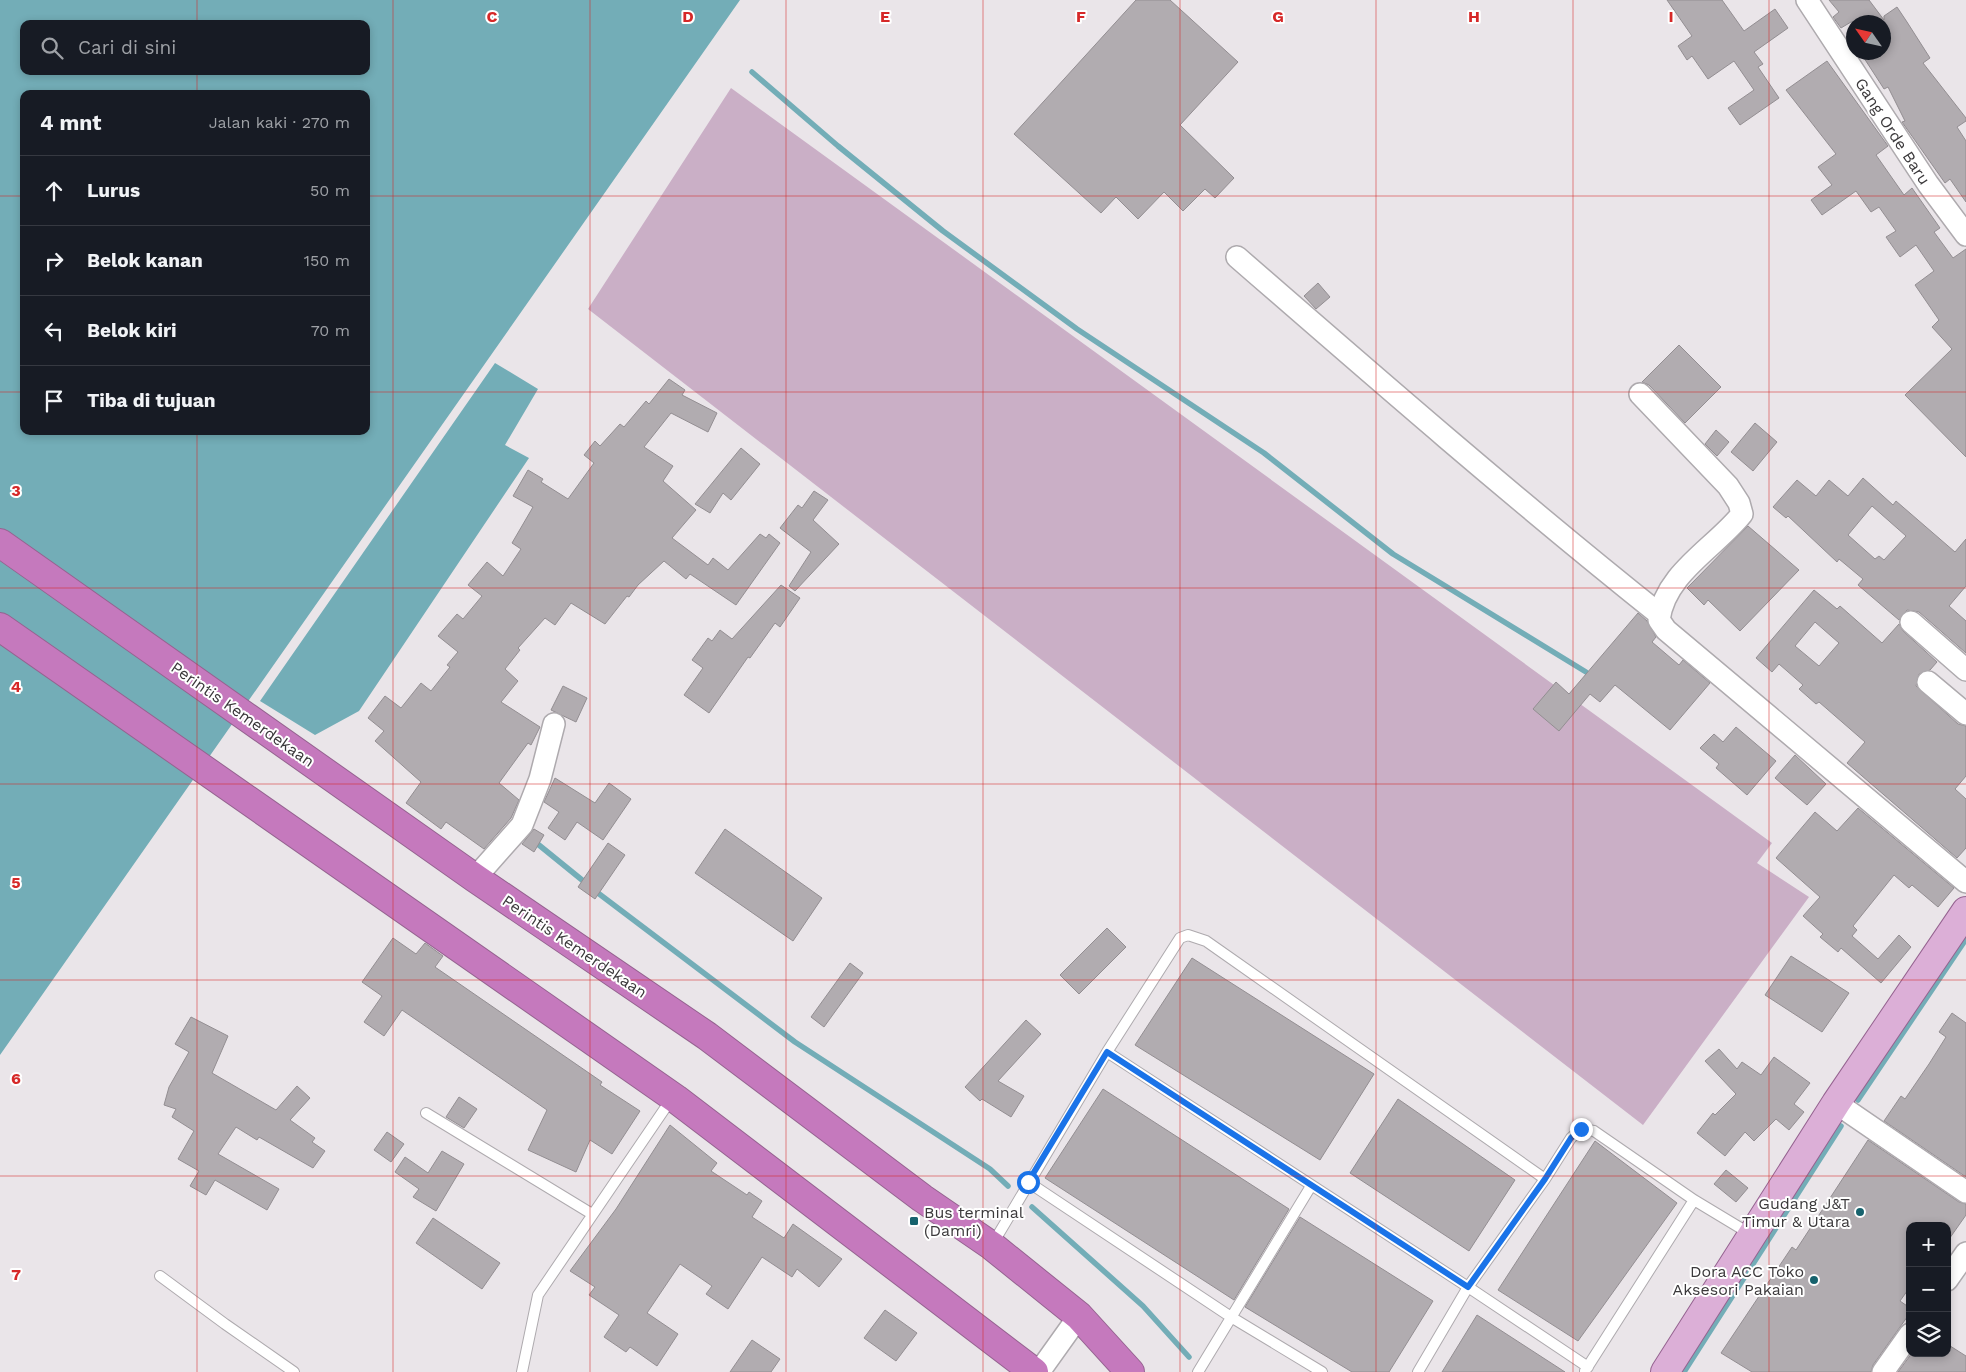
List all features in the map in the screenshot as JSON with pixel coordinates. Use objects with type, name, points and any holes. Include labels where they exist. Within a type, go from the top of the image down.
[{"type":"highway","name":"Perintis Kemerdekaan","points":[[0,543],[475,878],[708,1036],[922,1198],[992,1246],[1079,1316],[1130,1372]]},
{"type":"highway","points":[[0,627],[672,1097],[1034,1372]]},
{"type":"main road","points":[[1665,1372],[1836,1103],[1966,911]]},
{"type":"street","name":"Gang Orde Baru","points":[[1807,0],[1928,184],[1966,235]]},
{"type":"street","points":[[1237,257],[1434,429],[1571,544],[1659,614]]},
{"type":"street","points":[[1640,394],[1728,486],[1739,503],[1742,514],[1694,560],[1669,591],[1658,620],[1666,630],[1966,882]]},
{"type":"street","points":[[1911,622],[1966,670]]},
{"type":"street","points":[[1928,682],[1966,714]]},
{"type":"street","points":[[475,878],[522,825],[540,779],[554,724]]},
{"type":"street","points":[[1836,1103],[1966,1192]]},
{"type":"street","points":[[1951,1274],[1966,1253]]},
{"type":"street","points":[[1039,1372],[1079,1316]]},
{"type":"street","points":[[1883,1372],[1906,1340]]},
{"type":"lane","points":[[992,1246],[1028,1182],[1107,1052],[1180,938],[1188,935],[1206,941],[1545,1179]]},
{"type":"lane","points":[[1107,1052],[1468,1287],[1586,1369],[1694,1200]]},
{"type":"lane","points":[[522,1372],[538,1295],[672,1097]]},
{"type":"lane","points":[[426,1114],[592,1214]]},
{"type":"lane","points":[[1418,1372],[1468,1287],[1545,1179],[1571,1138],[1581,1129],[1594,1131],[1694,1200],[1753,1236]]},
{"type":"lane","points":[[1028,1182],[1231,1316],[1322,1372]]},
{"type":"lane","points":[[1198,1372],[1311,1186]]},
{"type":"lane","points":[[160,1276],[294,1372]]},
{"type":"shaded area","points":[[731,88],[1772,843],[1757,863],[1809,897],[1643,1125],[588,309]]},
{"type":"water","points":[[0,0],[740,0],[0,1055]]},
{"type":"water","points":[[495,363],[538,389],[505,445],[529,458],[359,711],[315,735],[260,701]]},
{"type":"building","points":[[1136,0],[1170,0],[1238,62],[1180,125],[1234,178],[1215,198],[1205,189],[1183,211],[1164,192],[1138,219],[1116,197],[1101,213],[1014,134]]},
{"type":"building","points":[[1667,0],[1722,0],[1744,31],[1775,9],[1788,28],[1754,52],[1763,64],[1758,67],[1779,98],[1740,125],[1728,108],[1754,90],[1734,61],[1708,79],[1692,56],[1687,60],[1678,46],[1692,36]]},
{"type":"building","points":[[1829,0],[1869,0],[1880,15],[1846,15],[1846,25],[1841,28],[1833,17],[1839,12]]},
{"type":"building","points":[[1897,7],[1930,58],[1923,63],[1966,118],[1966,121],[1957,127],[1966,141],[1966,202],[1950,179],[1945,183],[1902,122],[1905,121],[1888,87],[1884,89],[1865,60],[1891,60],[1891,15],[1885,15]]},
{"type":"building","points":[[1827,61],[1888,146],[1876,155],[1904,195],[1912,188],[1940,228],[1934,232],[1953,258],[1966,249],[1966,457],[1905,395],[1952,349],[1932,327],[1939,320],[1915,285],[1934,271],[1916,245],[1900,257],[1886,237],[1896,231],[1879,207],[1871,212],[1856,191],[1822,215],[1811,200],[1832,185],[1818,167],[1836,154],[1786,90]]},
{"type":"building","points":[[1318,283],[1330,297],[1316,309],[1304,296]]},
{"type":"building","points":[[1679,345],[1721,387],[1685,423],[1649,385],[1642,382]]},
{"type":"building","points":[[669,379],[685,390],[682,395],[717,413],[708,432],[671,413],[644,447],[673,466],[663,481],[696,510],[672,538],[708,565],[713,558],[728,570],[760,534],[766,538],[769,534],[780,543],[736,605],[690,574],[686,579],[664,561],[638,585],[629,597],[627,596],[605,624],[571,603],[555,625],[545,618],[518,648],[520,650],[505,669],[518,681],[501,702],[540,727],[531,745],[528,743],[499,783],[519,800],[511,818],[484,849],[446,822],[441,829],[406,803],[421,782],[375,741],[384,731],[368,718],[385,696],[401,708],[421,683],[431,691],[450,667],[447,665],[458,652],[438,636],[457,614],[463,619],[482,596],[468,585],[487,562],[503,576],[521,549],[512,543],[533,507],[513,496],[528,470],[543,479],[541,482],[568,499],[594,463],[584,455],[595,441],[600,446],[620,424],[624,427],[646,401],[649,404]]},
{"type":"building","points":[[1755,423],[1777,442],[1753,471],[1731,452]]},
{"type":"building","points":[[1716,430],[1729,442],[1717,456],[1705,444]]},
{"type":"building","points":[[741,448],[760,464],[731,500],[723,493],[710,513],[695,504]]},
{"type":"building","points":[[1863,478],[1893,505],[1896,501],[1955,552],[1966,539],[1966,586],[1949,606],[1966,621],[1966,653],[1919,612],[1907,610],[1899,620],[1858,585],[1863,579],[1839,559],[1837,562],[1788,516],[1786,518],[1773,507],[1797,480],[1816,496],[1829,480],[1848,496]],"holes":[[[1872,506],[1906,536],[1884,560],[1879,556],[1875,559],[1848,535]]]},
{"type":"building","points":[[814,491],[828,500],[813,520],[839,544],[795,591],[789,586],[811,552],[780,528],[798,505],[802,508]]},
{"type":"building","points":[[1748,526],[1799,570],[1740,631],[1708,600],[1704,605],[1687,588]]},
{"type":"building","points":[[781,585],[800,598],[780,627],[775,623],[750,658],[748,657],[709,713],[684,695],[703,668],[692,660],[708,638],[712,641],[720,630],[732,639]]},
{"type":"building","points":[[1814,590],[1837,609],[1840,606],[1882,643],[1899,624],[1903,631],[1937,662],[1930,670],[1919,674],[1916,686],[1958,724],[1966,726],[1966,776],[1955,789],[1966,799],[1966,848],[1957,858],[1847,763],[1865,742],[1819,702],[1816,704],[1799,689],[1803,685],[1779,664],[1772,672],[1756,658]],"holes":[[[1815,622],[1839,643],[1819,666],[1795,646]]]},
{"type":"building","points":[[1638,613],[1647,621],[1656,637],[1652,642],[1679,665],[1683,660],[1710,683],[1670,730],[1615,685],[1600,702],[1590,694],[1559,731],[1533,709],[1556,682],[1569,694]]},
{"type":"building","points":[[563,686],[587,698],[576,722],[551,710]]},
{"type":"building","points":[[1736,727],[1776,761],[1747,795],[1716,768],[1719,764],[1700,748],[1714,734],[1723,742]]},
{"type":"building","points":[[1795,755],[1826,784],[1807,805],[1775,778]]},
{"type":"building","points":[[555,778],[595,803],[609,783],[631,799],[603,840],[577,822],[565,840],[548,828],[559,812],[544,802]]},
{"type":"building","points":[[1858,808],[1954,888],[1938,907],[1912,885],[1909,888],[1894,875],[1853,926],[1857,930],[1852,936],[1878,959],[1899,935],[1911,947],[1881,983],[1841,948],[1838,952],[1820,937],[1823,934],[1803,916],[1820,897],[1776,858],[1815,812],[1837,831]]},
{"type":"building","points":[[534,829],[544,835],[534,852],[522,844]]},
{"type":"building","points":[[725,829],[822,898],[793,941],[695,873]]},
{"type":"building","points":[[608,843],[625,855],[595,899],[578,887]]},
{"type":"building","points":[[1107,928],[1126,947],[1079,994],[1060,975]]},
{"type":"building","points":[[393,938],[416,954],[425,943],[443,956],[435,967],[602,1082],[600,1085],[640,1111],[612,1154],[590,1140],[576,1172],[528,1150],[547,1110],[402,1010],[384,1036],[364,1022],[382,996],[362,982]]},
{"type":"building","points":[[1791,956],[1849,993],[1822,1032],[1765,995]]},
{"type":"building","points":[[1192,958],[1374,1074],[1320,1160],[1135,1045]]},
{"type":"building","points":[[850,963],[863,973],[824,1027],[811,1017]]},
{"type":"building","points":[[1952,1013],[1966,1023],[1966,1177],[1884,1121],[1901,1096],[1905,1099],[1946,1037],[1939,1032]]},
{"type":"building","points":[[191,1017],[228,1036],[212,1073],[276,1110],[297,1086],[310,1098],[290,1120],[315,1138],[312,1142],[325,1151],[313,1168],[259,1137],[257,1140],[236,1127],[218,1154],[279,1189],[267,1210],[215,1180],[206,1195],[190,1186],[199,1171],[178,1159],[194,1131],[172,1117],[176,1109],[164,1105],[169,1087],[189,1052],[175,1044]]},
{"type":"building","points":[[1026,1020],[1041,1034],[998,1081],[1024,1096],[1011,1117],[982,1099],[980,1101],[965,1087]]},
{"type":"building","points":[[1719,1049],[1737,1069],[1742,1062],[1761,1075],[1774,1057],[1810,1083],[1794,1104],[1804,1112],[1789,1130],[1776,1119],[1754,1141],[1745,1132],[1725,1156],[1697,1133],[1713,1113],[1715,1115],[1736,1094],[1705,1061]]},
{"type":"building","points":[[1103,1089],[1289,1209],[1234,1300],[1045,1178]]},
{"type":"building","points":[[459,1097],[477,1109],[464,1128],[446,1117]]},
{"type":"building","points":[[1398,1099],[1515,1180],[1469,1251],[1350,1173]]},
{"type":"building","points":[[670,1125],[717,1163],[711,1171],[747,1195],[749,1192],[762,1201],[752,1217],[784,1238],[793,1224],[842,1259],[819,1287],[797,1269],[792,1277],[762,1257],[728,1309],[706,1294],[712,1286],[680,1264],[647,1313],[678,1334],[657,1366],[630,1347],[626,1352],[604,1337],[619,1315],[589,1295],[595,1287],[570,1271],[616,1209]]},
{"type":"building","points":[[387,1132],[404,1144],[391,1162],[374,1150]]},
{"type":"building","points":[[1868,1140],[1959,1202],[1966,1204],[1966,1215],[1951,1236],[1951,1222],[1906,1222],[1906,1293],[1900,1301],[1906,1305],[1906,1319],[1873,1365],[1871,1372],[1752,1372],[1721,1353],[1792,1247],[1796,1250]]},
{"type":"building","points":[[1595,1141],[1677,1203],[1578,1341],[1498,1290]]},
{"type":"building","points":[[442,1151],[464,1164],[436,1211],[413,1197],[419,1189],[395,1172],[405,1157],[428,1173]]},
{"type":"building","points":[[1726,1170],[1748,1188],[1736,1202],[1714,1184]]},
{"type":"building","points":[[1300,1217],[1433,1301],[1389,1372],[1352,1372],[1245,1307]]},
{"type":"building","points":[[433,1218],[500,1263],[482,1289],[416,1243]]},
{"type":"building","points":[[885,1310],[917,1333],[896,1361],[864,1338]]},
{"type":"building","points":[[1477,1315],[1565,1372],[1442,1372]]},
{"type":"building","points":[[752,1340],[780,1359],[771,1372],[730,1372]]},
{"type":"building","points":[[1951,1347],[1966,1356],[1966,1372],[1898,1372],[1909,1357],[1951,1357]]},
{"type":"waterway","points":[[752,72],[838,146],[943,231],[1077,329],[1264,453],[1393,554],[1586,672]]},
{"type":"waterway","points":[[534,841],[587,884]]},
{"type":"waterway","points":[[594,890],[795,1042],[990,1169],[1008,1186]]},
{"type":"waterway","points":[[1858,1100],[1966,939]]},
{"type":"waterway","points":[[1684,1372],[1841,1126]]},
{"type":"waterway","points":[[1032,1207],[1143,1306],[1189,1357]]},
{"type":"place","name":"Gudang J&T Timur & Utara","points":[[1860,1212]]},
{"type":"place","name":"Bus terminal (Damri)","points":[[914,1221]]},
{"type":"place","name":"Dora ACC Toko Aksesori Pakaian","points":[[1814,1280]]},
{"type":"route","points":[[1028,1182],[1107,1052],[1468,1287],[1545,1179],[1571,1138],[1581,1129]]}]
